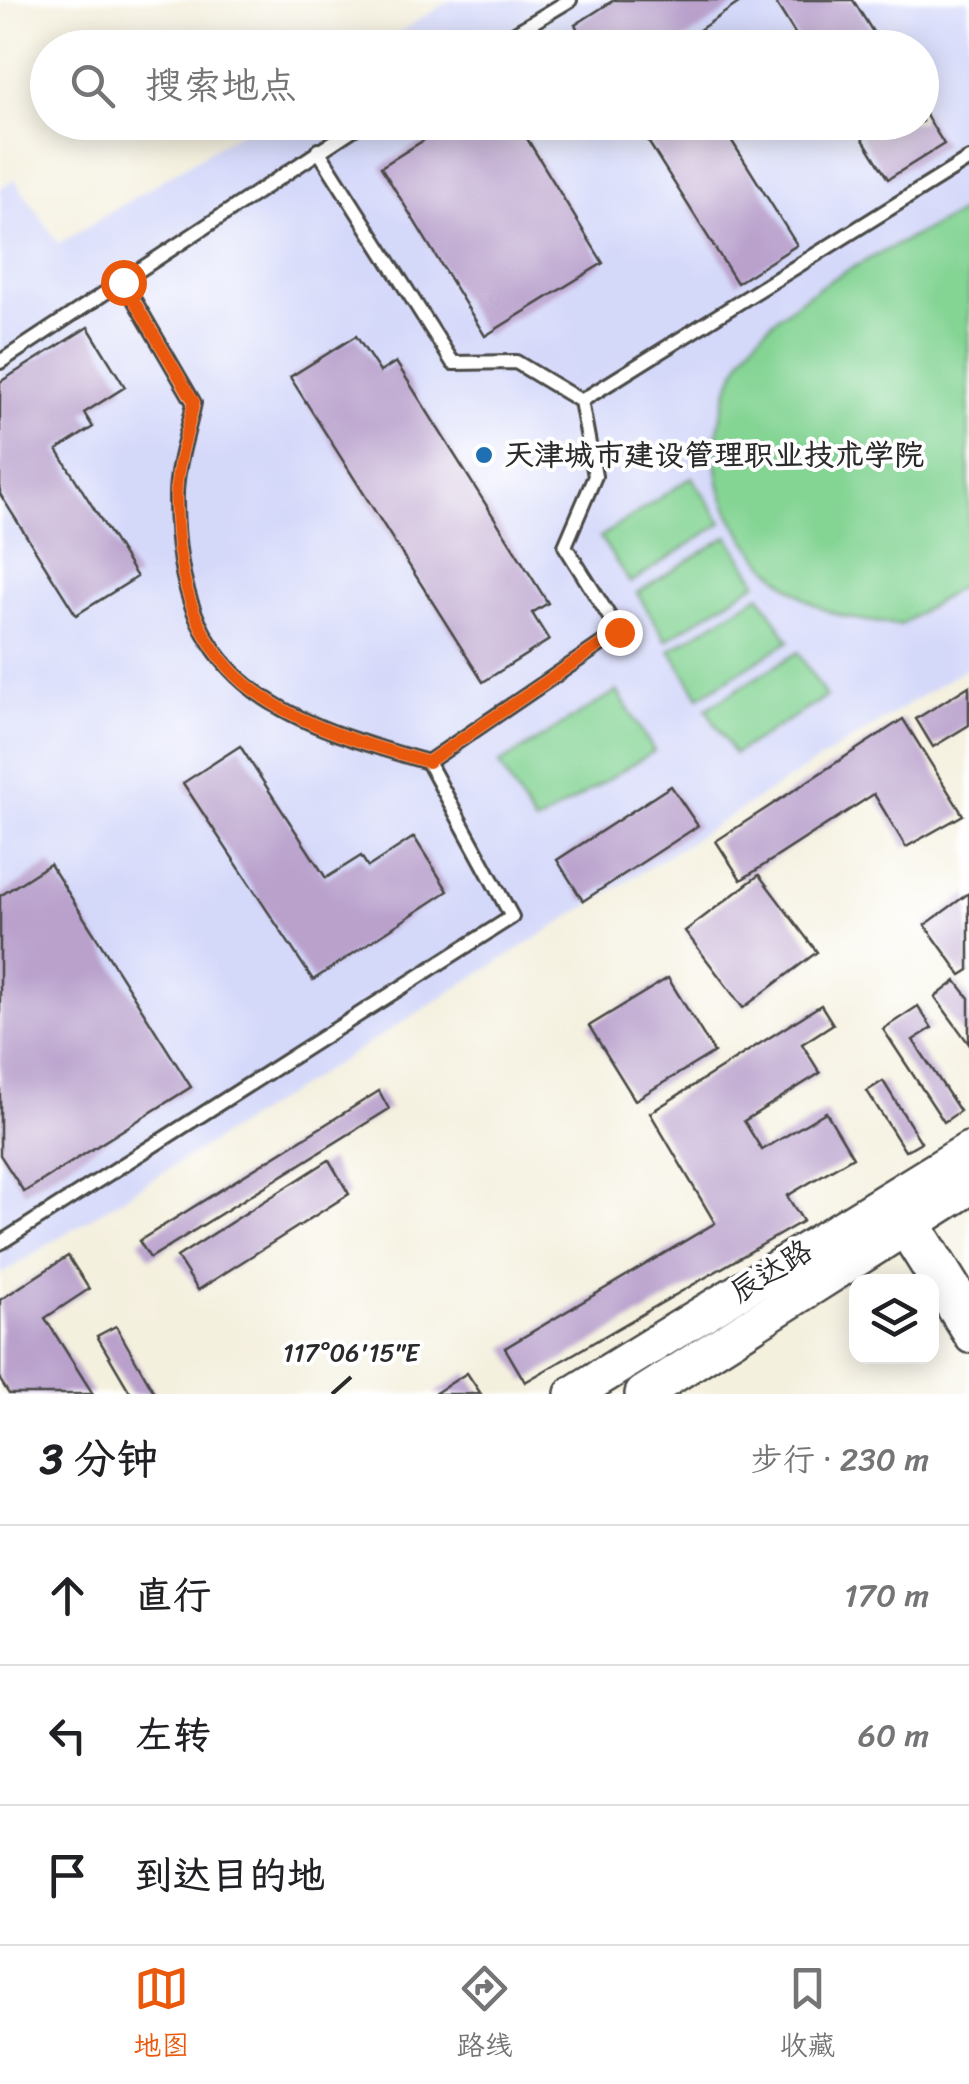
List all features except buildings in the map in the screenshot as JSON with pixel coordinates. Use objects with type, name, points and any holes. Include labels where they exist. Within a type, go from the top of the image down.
[{"type":"street","name":"辰达路","points":[[643,1394],[899,1211],[969,1150]]},
{"type":"street","name":"辰达路","points":[[573,1394],[899,1211],[969,1187]]},
{"type":"street","points":[[899,1211],[969,1304]]},
{"type":"street","points":[[899,1211],[969,1340]]},
{"type":"lane","points":[[520,30],[570,0]]},
{"type":"lane","points":[[0,362],[334,140]]},
{"type":"lane","points":[[318,150],[453,363],[516,362],[580,402],[595,476],[565,546],[619,632],[428,762]]},
{"type":"lane","points":[[580,402],[969,159]]},
{"type":"lane","points":[[0,1242],[512,918],[428,762],[330,735],[249,691],[203,636],[186,585],[175,498],[194,402],[123,282]]},
{"type":"shaded area","name":"天津城市建设管理职业技术学院","points":[[451,0],[969,0],[969,666],[0,1275],[0,188],[15,179],[59,244],[227,140],[939,140],[939,30],[402,30]]},
{"type":"green space","points":[[969,208],[969,581],[900,625],[839,615],[816,606],[777,576],[750,546],[729,512],[716,459],[724,401],[749,348],[782,314],[832,279]]},
{"type":"green space","points":[[692,477],[722,523],[630,583],[600,537]]},
{"type":"green space","points":[[728,536],[757,582],[666,640],[637,593]]},
{"type":"green space","points":[[760,595],[789,641],[699,697],[670,650]]},
{"type":"green space","points":[[798,652],[826,697],[734,754],[706,709]]},
{"type":"green space","points":[[617,691],[654,751],[535,824],[499,764]]},
{"type":"place","name":"天津城市建设管理职业技术学院","points":[[484,455]]},
{"type":"route","points":[[123,282],[194,402],[175,498],[186,585],[203,636],[249,691],[330,735],[428,762],[619,632]]}]
